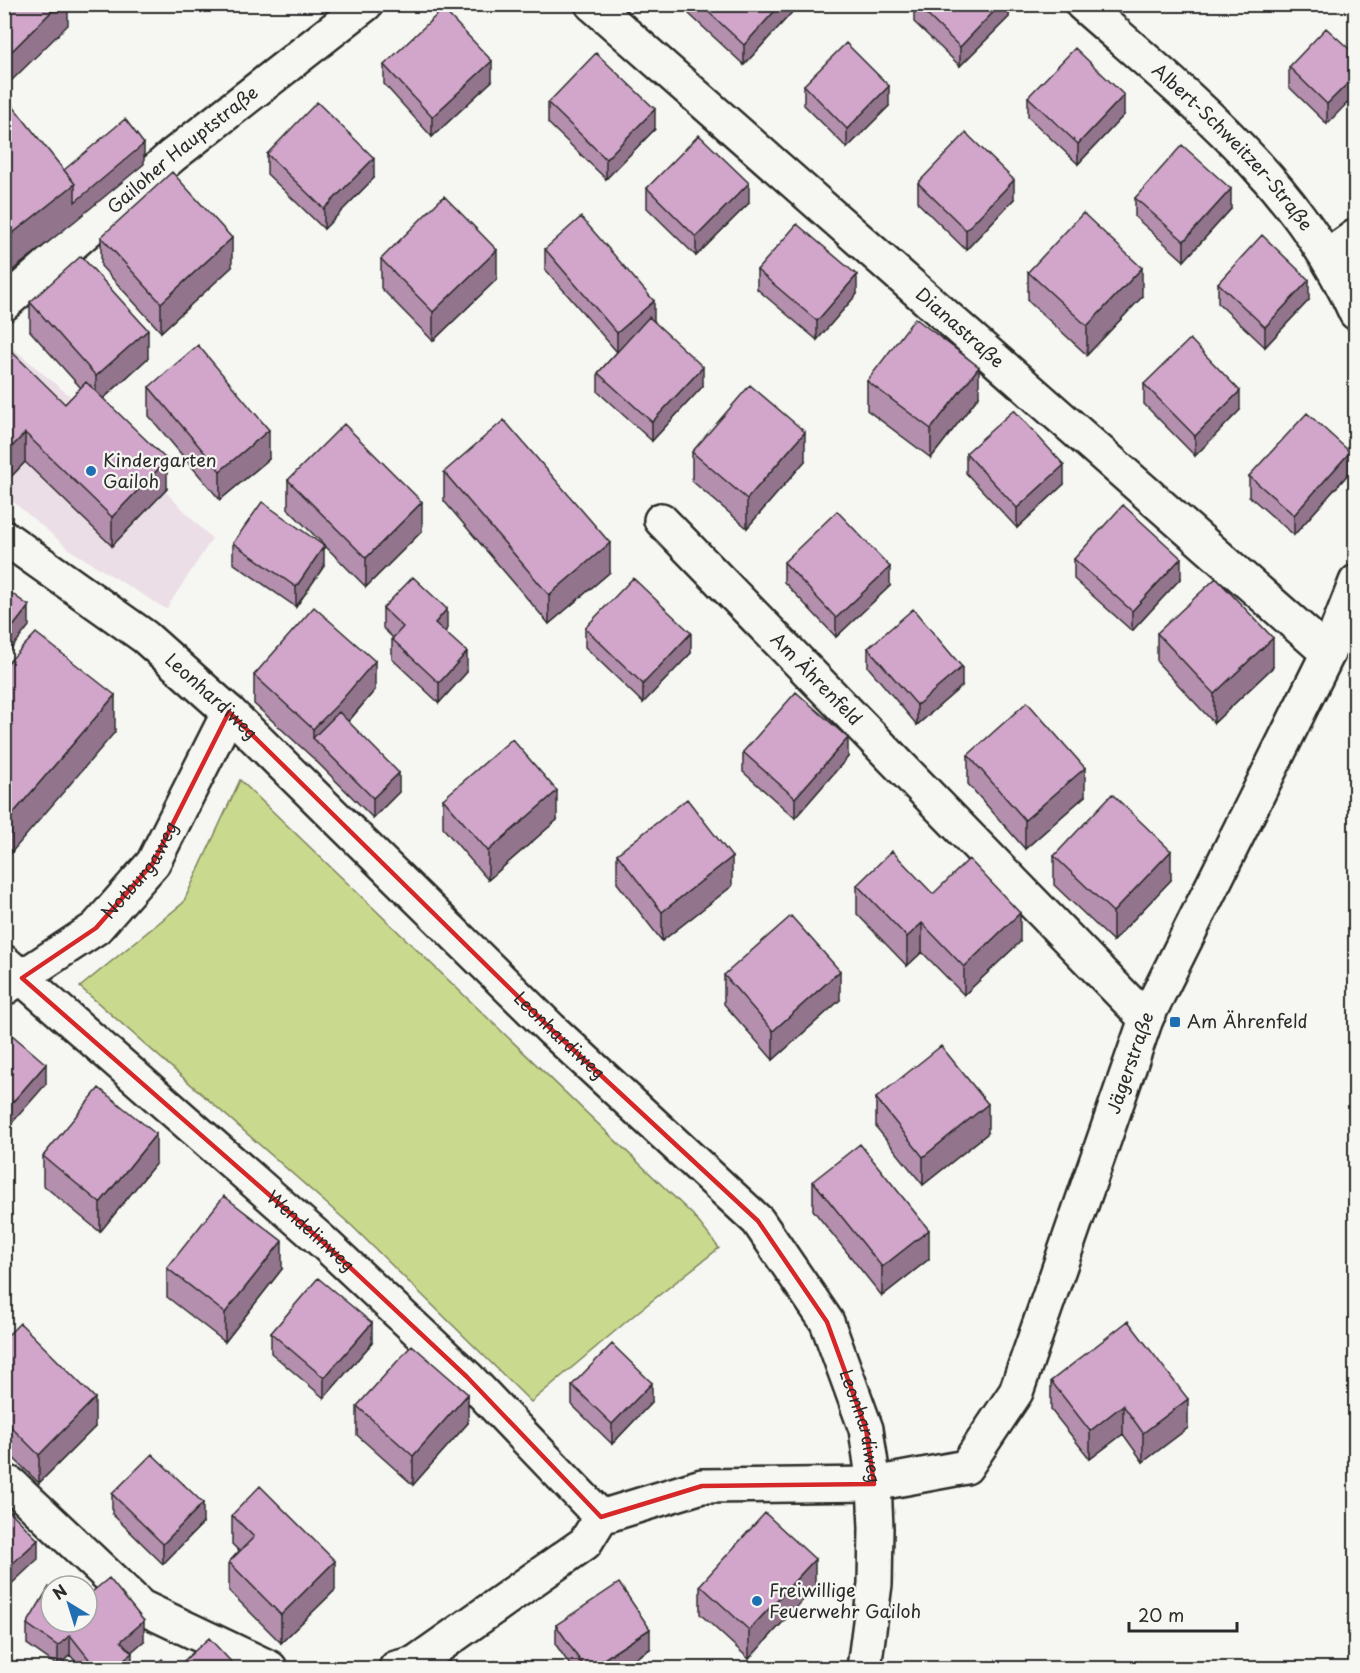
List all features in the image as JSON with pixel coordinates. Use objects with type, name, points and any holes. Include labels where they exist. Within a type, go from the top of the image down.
[{"type":"street","name":"Gailoher Hauptstraße","points":[[4,304],[172,156],[366,4]]},
{"type":"street","name":"Dianastraße","points":[[592,4],[1328,653]]},
{"type":"street","name":"Albert-Schweitzer-Straße","points":[[1082,4],[1226,131],[1294,207],[1328,256],[1356,313]]},
{"type":"street","points":[[1328,256],[1356,236]]},
{"type":"street","name":"Am Ährenfeld","points":[[661,520],[1146,1019]]},
{"type":"street","name":"Leonhardiweg","points":[[4,537],[145,637],[229,712],[551,1029],[758,1221],[827,1323],[866,1429],[874,1484],[876,1528],[875,1584],[864,1668]]},
{"type":"street","name":"Jägerstraße","points":[[601,1517],[702,1486],[874,1484],[966,1467],[1016,1392],[1146,1019],[1328,653],[1356,582]]},
{"type":"street","name":"Notburgaweg","points":[[10,976],[96,928],[153,863],[229,712]]},
{"type":"street","name":"Wendelinweg","points":[[10,976],[331,1250],[466,1377],[601,1517]]},
{"type":"street","points":[[4,1482],[11,1484],[141,1607],[270,1668]]},
{"type":"street","points":[[396,1668],[415,1663],[585,1543],[601,1517]]},
{"type":"highlighted area","points":[[229,712],[551,1029],[758,1221],[827,1322],[866,1429],[874,1484],[702,1486],[601,1517],[467,1377],[323,1242],[22,978],[96,928],[153,863]]},
{"type":"shaded area","points":[[4,341],[76,401],[212,539],[166,609],[73,552],[5,495]]},
{"type":"green space","points":[[240,780],[693,1215],[719,1248],[639,1311],[531,1402],[352,1226],[80,987],[183,903]]},
{"type":"building","points":[[4,4],[59,4],[5,58]]},
{"type":"building","points":[[700,4],[781,4],[744,45]]},
{"type":"building","points":[[916,4],[1001,4],[960,47]]},
{"type":"building","points":[[443,9],[492,61],[432,117],[384,65]]},
{"type":"building","points":[[1326,28],[1356,55],[1356,75],[1327,104],[1289,67]]},
{"type":"building","points":[[846,43],[889,86],[847,129],[804,85]]},
{"type":"building","points":[[1075,48],[1124,95],[1078,144],[1028,97]]},
{"type":"building","points":[[596,53],[655,109],[606,159],[548,103]]},
{"type":"building","points":[[4,95],[75,184],[4,240]]},
{"type":"building","points":[[317,102],[374,158],[324,209],[267,154]]},
{"type":"building","points":[[125,119],[144,144],[75,202],[75,184],[64,170]]},
{"type":"building","points":[[966,133],[1014,180],[966,230],[918,183]]},
{"type":"building","points":[[699,135],[749,183],[696,237],[647,188]]},
{"type":"building","points":[[1182,145],[1231,189],[1184,241],[1135,198]]},
{"type":"building","points":[[172,172],[232,238],[161,303],[101,237]]},
{"type":"building","points":[[444,196],[497,250],[433,312],[381,259]]},
{"type":"building","points":[[1083,213],[1142,268],[1087,326],[1028,272]]},
{"type":"building","points":[[581,217],[654,301],[617,333],[545,249]]},
{"type":"building","points":[[797,224],[857,275],[817,321],[757,270]]},
{"type":"building","points":[[1262,235],[1309,280],[1265,327],[1218,283]]},
{"type":"building","points":[[81,256],[148,330],[96,376],[30,302]]},
{"type":"building","points":[[649,317],[703,367],[652,422],[598,373]]},
{"type":"building","points":[[915,318],[979,367],[931,429],[867,381]]},
{"type":"building","points":[[1190,339],[1240,391],[1195,436],[1144,384]]},
{"type":"building","points":[[198,345],[269,430],[220,471],[149,387]]},
{"type":"building","name":"Kindergarten Gailoh","points":[[12,352],[65,404],[86,382],[167,460],[112,517],[25,433],[6,453],[4,451],[4,360]]},
{"type":"building","points":[[750,385],[805,432],[747,499],[692,452]]},
{"type":"building","points":[[1014,410],[1064,465],[1017,508],[966,453]]},
{"type":"building","points":[[1307,413],[1350,452],[1294,515],[1249,476]]},
{"type":"building","points":[[504,420],[610,543],[549,595],[444,472]]},
{"type":"building","points":[[344,424],[422,502],[366,558],[288,480]]},
{"type":"building","points":[[262,502],[324,546],[296,587],[233,543]]},
{"type":"building","points":[[1123,505],[1181,558],[1132,611],[1074,559]]},
{"type":"building","points":[[837,511],[890,567],[836,618],[784,562]]},
{"type":"building","points":[[413,577],[447,609],[435,623],[467,652],[439,683],[392,639],[403,627],[383,608]]},
{"type":"building","points":[[633,578],[691,633],[643,684],[585,628]]},
{"type":"building","points":[[1216,578],[1273,638],[1214,694],[1157,633]]},
{"type":"building","points":[[4,588],[29,606],[4,638]]},
{"type":"building","points":[[314,607],[375,661],[313,729],[254,675]]},
{"type":"building","points":[[913,609],[962,667],[917,705],[868,648]]},
{"type":"building","points":[[36,633],[115,695],[4,824],[4,667]]},
{"type":"building","points":[[796,692],[848,738],[795,798],[743,752]]},
{"type":"building","points":[[1027,702],[1085,768],[1025,820],[968,755]]},
{"type":"building","points":[[339,712],[399,773],[373,798],[313,738]]},
{"type":"building","points":[[512,739],[557,791],[488,851],[443,799]]},
{"type":"building","points":[[1112,794],[1171,851],[1113,912],[1054,856]]},
{"type":"building","points":[[687,799],[732,857],[662,912],[617,854]]},
{"type":"building","points":[[892,851],[933,894],[969,859],[1020,913],[964,967],[922,923],[907,937],[857,885]]},
{"type":"building","points":[[791,916],[840,971],[773,1031],[724,975]]},
{"type":"building","points":[[4,1028],[46,1064],[4,1112]]},
{"type":"building","points":[[941,1046],[988,1104],[923,1157],[876,1098]]},
{"type":"building","points":[[99,1088],[156,1134],[100,1203],[43,1156]]},
{"type":"building","points":[[860,1144],[929,1230],[882,1267],[813,1181]]},
{"type":"building","points":[[224,1196],[282,1241],[225,1313],[167,1268]]},
{"type":"building","points":[[318,1278],[372,1323],[324,1378],[271,1333]]},
{"type":"building","points":[[1128,1321],[1188,1399],[1143,1433],[1123,1405],[1090,1431],[1051,1381]]},
{"type":"building","points":[[20,1323],[95,1398],[39,1455],[4,1420],[4,1339]]},
{"type":"building","points":[[612,1344],[652,1383],[612,1424],[572,1385]]},
{"type":"building","points":[[412,1345],[468,1394],[413,1456],[357,1406]]},
{"type":"building","points":[[152,1454],[203,1503],[163,1544],[112,1494]]},
{"type":"building","points":[[260,1486],[335,1561],[281,1615],[229,1562],[254,1537],[232,1515]]},
{"type":"building","points":[[4,1505],[38,1540],[4,1571]]},
{"type":"building","points":[[765,1513],[815,1559],[749,1630],[700,1585]]},
{"type":"building","points":[[109,1578],[144,1621],[121,1641],[132,1653],[112,1668],[96,1668],[70,1635],[58,1646],[41,1634],[99,1634],[99,1586]]},
{"type":"building","points":[[619,1583],[650,1629],[590,1668],[585,1668],[556,1625]]},
{"type":"building","points":[[39,1604],[39,1633],[27,1624]]},
{"type":"building","points":[[209,1638],[237,1668],[176,1668]]},
{"type":"building","points":[[162,1659],[170,1668],[151,1668]]},
{"type":"building","points":[[495,1661],[498,1668],[480,1668]]},
{"type":"place","name":"Kindergarten Gailoh","points":[[91,471]]},
{"type":"place","name":"Am Ährenfeld","points":[[1175,1022]]},
{"type":"place","name":"Freiwillige Feuerwehr Gailoh","points":[[757,1601]]}]
